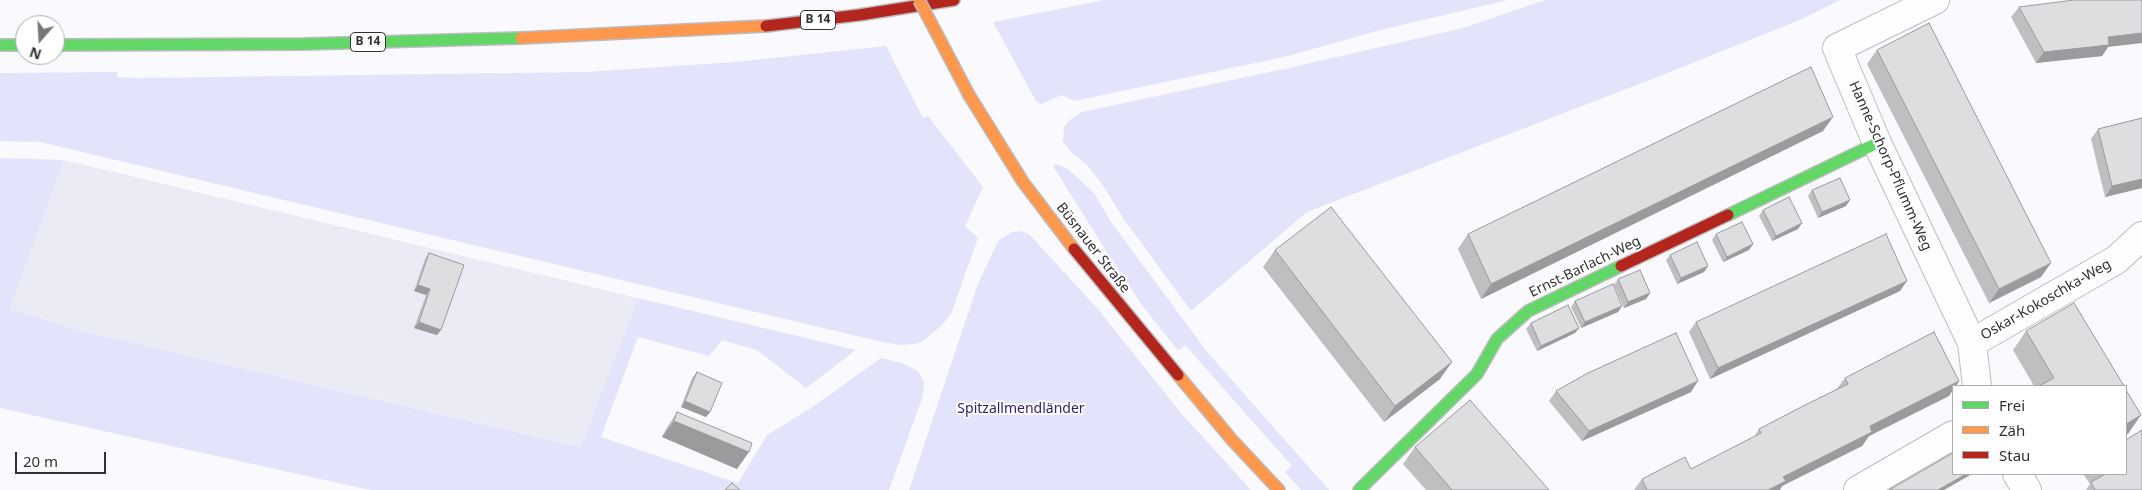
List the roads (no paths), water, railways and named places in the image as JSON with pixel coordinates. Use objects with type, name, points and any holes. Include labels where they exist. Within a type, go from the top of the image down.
[{"type":"main road","name":"Büsnauer Straße","points":[[919,0],[969,95],[1023,182],[1086,265],[1225,433],[1279,490]]},
{"type":"main road","name":"B 14","points":[[65,45],[305,44],[568,37],[776,25],[859,15],[954,0]]},
{"type":"main road","points":[[0,45],[15,45]]},
{"type":"main road","name":"Ernst-Barlach-Weg","points":[[1359,490],[1477,374],[1497,339],[1528,311],[1877,143]]},
{"type":"street","name":"Hanne-Schorp-Pflumm-Weg","points":[[1935,0],[1837,48],[1877,143],[1972,343],[1977,385]]},
{"type":"street","name":"Oskar-Kokoschka-Weg","points":[[1972,343],[2116,260],[2142,236]]},
{"type":"street","points":[[1858,490],[1952,436]]},
{"type":"street","points":[[2017,475],[2027,490]]},
{"type":"park label","name":"Spitzallmendländer","points":[[1021,409]]}]
